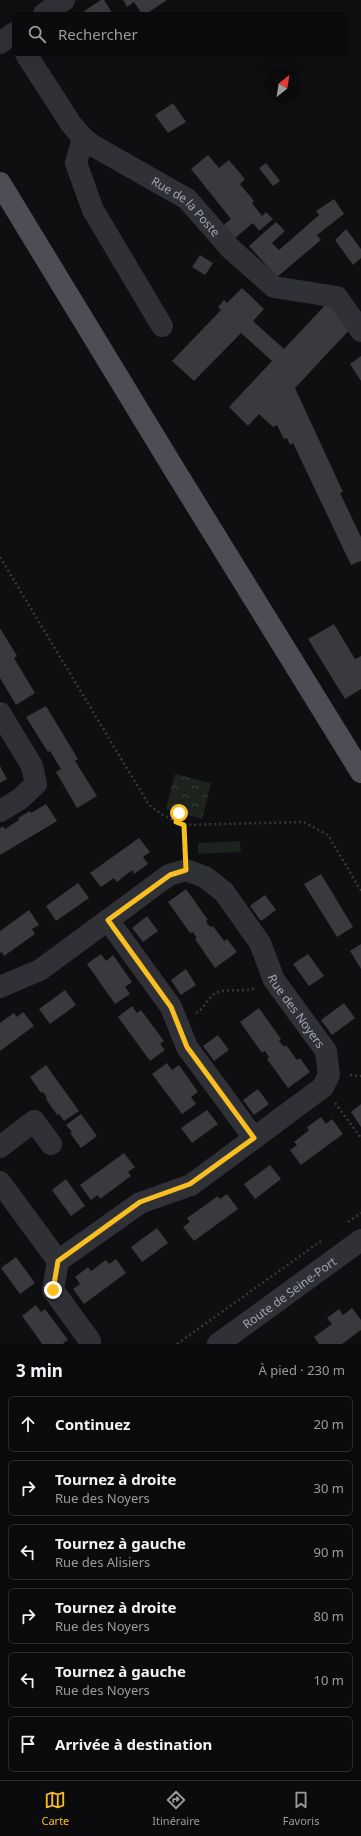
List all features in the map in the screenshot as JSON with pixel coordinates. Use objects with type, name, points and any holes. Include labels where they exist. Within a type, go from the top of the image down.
[{"type":"main road","points":[[0,183],[361,772]]},
{"type":"street","points":[[47,12],[64,0]]},
{"type":"street","name":"Rue de la Poste","points":[[27,56],[71,124],[83,138],[102,152],[187,199],[231,249],[274,287],[337,297],[361,331]]},
{"type":"street","points":[[83,138],[76,163],[92,210],[162,326]]},
{"type":"street","points":[[0,712],[32,766],[36,784],[20,799],[0,811]]},
{"type":"street","points":[[0,987],[40,970],[170,875],[186,870]]},
{"type":"street","name":"Rue des Noyers","points":[[186,870],[205,876],[224,892],[260,943],[274,980],[326,1051],[329,1075],[323,1087]]},
{"type":"street","points":[[108,920],[171,1007],[187,1047],[254,1138]]},
{"type":"street","points":[[90,1341],[53,1290],[58,1261],[140,1202],[190,1184],[323,1087]]},
{"type":"street","points":[[0,1146],[34,1121],[51,1144]]},
{"type":"street","points":[[0,1182],[58,1261]]},
{"type":"street","name":"Route de Seine-Port","points":[[218,1344],[361,1240]]},
{"type":"path","points":[[0,557],[149,805],[176,822],[184,825],[304,822],[328,835],[361,891]]},
{"type":"path","points":[[176,822],[179,813]]},
{"type":"path","points":[[184,825],[186,870]]},
{"type":"path","points":[[177,1021],[199,1011],[216,992],[236,989],[248,991],[274,980]]},
{"type":"path","points":[[323,1087],[361,1138]]},
{"type":"path","points":[[342,1227],[361,1213]]},
{"type":"path","points":[[177,1344],[323,1240]]},
{"type":"green space","points":[[175,774],[211,783],[202,819],[166,809]]},
{"type":"green space","points":[[240,841],[241,852],[198,854],[198,843]]},
{"type":"building","points":[[101,0],[104,0],[112,12],[85,12],[84,11]]},
{"type":"building","points":[[123,0],[167,0],[149,12],[141,12],[134,2],[127,7]]},
{"type":"building","points":[[173,103],[186,122],[168,133],[155,115]]},
{"type":"building","points":[[208,155],[219,168],[229,160],[245,179],[240,184],[254,201],[252,203],[262,216],[266,212],[273,219],[259,231],[253,223],[234,239],[222,226],[231,219],[191,169]]},
{"type":"building","points":[[266,163],[280,181],[273,186],[259,168]]},
{"type":"building","points":[[334,199],[344,214],[317,235],[321,240],[277,277],[249,246],[276,222],[285,231],[272,243],[279,250],[319,215],[316,211]]},
{"type":"building","points":[[346,229],[361,249],[361,258],[353,265],[335,240]]},
{"type":"building","points":[[200,255],[213,263],[205,275],[192,267]]},
{"type":"building","points":[[242,288],[264,309],[253,321],[284,349],[330,300],[353,326],[295,388],[343,492],[340,493],[361,537],[361,561],[351,565],[293,443],[290,445],[287,438],[284,439],[277,425],[273,427],[259,414],[248,426],[229,407],[272,361],[241,333],[194,381],[172,361],[221,310],[218,307],[224,300],[227,303]]},
{"type":"building","points":[[361,356],[361,381],[350,364]]},
{"type":"building","points":[[334,624],[355,659],[361,656],[361,689],[345,699],[308,639]]},
{"type":"building","points":[[0,628],[17,656],[14,658],[35,693],[16,705],[0,678]]},
{"type":"building","points":[[46,706],[78,759],[75,761],[97,796],[77,808],[56,772],[61,769],[50,751],[48,752],[26,717]]},
{"type":"building","points":[[0,766],[7,779],[0,783]]},
{"type":"building","points":[[46,804],[57,821],[0,855],[0,828],[3,826],[5,829],[19,820],[18,818],[30,811],[31,813]]},
{"type":"building","points":[[139,838],[150,852],[143,857],[148,864],[134,874],[132,870],[117,882],[114,878],[101,887],[90,873]]},
{"type":"building","points":[[321,874],[353,927],[337,937],[304,884]]},
{"type":"building","points":[[78,883],[89,898],[56,921],[46,906]]},
{"type":"building","points":[[186,889],[208,920],[206,921],[208,925],[211,927],[213,926],[224,941],[227,939],[237,952],[215,968],[195,939],[197,938],[193,932],[190,933],[168,902]]},
{"type":"building","points":[[265,895],[276,910],[261,921],[250,906]]},
{"type":"building","points":[[29,910],[39,925],[32,929],[35,934],[4,956],[2,952],[0,953],[0,931]]},
{"type":"building","points":[[147,916],[158,931],[143,942],[132,928]]},
{"type":"building","points":[[361,944],[361,969],[350,951]]},
{"type":"building","points":[[101,954],[106,961],[113,955],[132,982],[125,987],[130,994],[115,1004],[87,964]]},
{"type":"building","points":[[308,954],[324,976],[309,986],[293,964]]},
{"type":"building","points":[[186,969],[196,985],[181,995],[171,980]]},
{"type":"building","points":[[65,990],[76,1005],[50,1024],[39,1009]]},
{"type":"building","points":[[344,1003],[355,1018],[332,1035],[321,1020]]},
{"type":"building","points":[[132,1006],[137,1013],[141,1010],[164,1041],[160,1044],[165,1050],[150,1061],[118,1017]]},
{"type":"building","points":[[259,1008],[281,1039],[279,1041],[284,1047],[286,1045],[297,1060],[300,1058],[310,1072],[288,1088],[267,1059],[269,1057],[265,1051],[262,1053],[240,1022]]},
{"type":"building","points":[[23,1012],[34,1026],[0,1051],[0,1023],[14,1013],[17,1017]]},
{"type":"building","points":[[218,1035],[229,1050],[214,1061],[203,1046]]},
{"type":"building","points":[[167,1063],[172,1070],[179,1065],[198,1092],[191,1097],[196,1104],[182,1114],[152,1074]]},
{"type":"building","points":[[46,1065],[79,1111],[64,1121],[59,1114],[57,1115],[43,1092],[41,1093],[30,1077]]},
{"type":"building","points":[[258,1089],[269,1104],[254,1115],[243,1100]]},
{"type":"building","points":[[361,1104],[361,1127],[351,1112]]},
{"type":"building","points":[[207,1110],[218,1124],[192,1143],[181,1128]]},
{"type":"building","points":[[81,1114],[97,1136],[81,1148],[70,1133],[72,1132],[66,1125]]},
{"type":"building","points":[[321,1117],[326,1124],[332,1119],[343,1134],[301,1165],[290,1150],[297,1145],[294,1142],[309,1130],[307,1127]]},
{"type":"building","points":[[124,1153],[135,1167],[128,1172],[131,1176],[100,1199],[98,1195],[91,1200],[80,1185]]},
{"type":"building","points":[[270,1165],[281,1179],[255,1199],[244,1184]]},
{"type":"building","points":[[66,1179],[85,1206],[71,1216],[52,1190]]},
{"type":"building","points":[[227,1194],[238,1209],[194,1241],[183,1227],[190,1222],[187,1218],[218,1196],[220,1199]]},
{"type":"building","points":[[157,1228],[168,1243],[142,1262],[131,1247]]},
{"type":"building","points":[[16,1257],[35,1283],[20,1294],[1,1268]]},
{"type":"building","points":[[116,1259],[126,1273],[84,1304],[73,1289],[80,1284],[75,1277],[88,1267],[91,1271],[106,1260],[109,1264]]},
{"type":"building","points":[[36,1305],[41,1312],[45,1309],[68,1340],[63,1343],[64,1344],[42,1344],[22,1316]]},
{"type":"building","points":[[352,1308],[361,1320],[361,1330],[342,1344],[319,1344],[314,1337],[332,1324],[327,1318],[339,1309],[343,1315]]},
{"type":"route","points":[[53,1290],[58,1261],[140,1202],[190,1184],[254,1138],[187,1047],[171,1007],[108,920],[170,875],[186,870],[184,825],[176,822],[179,813]]}]
